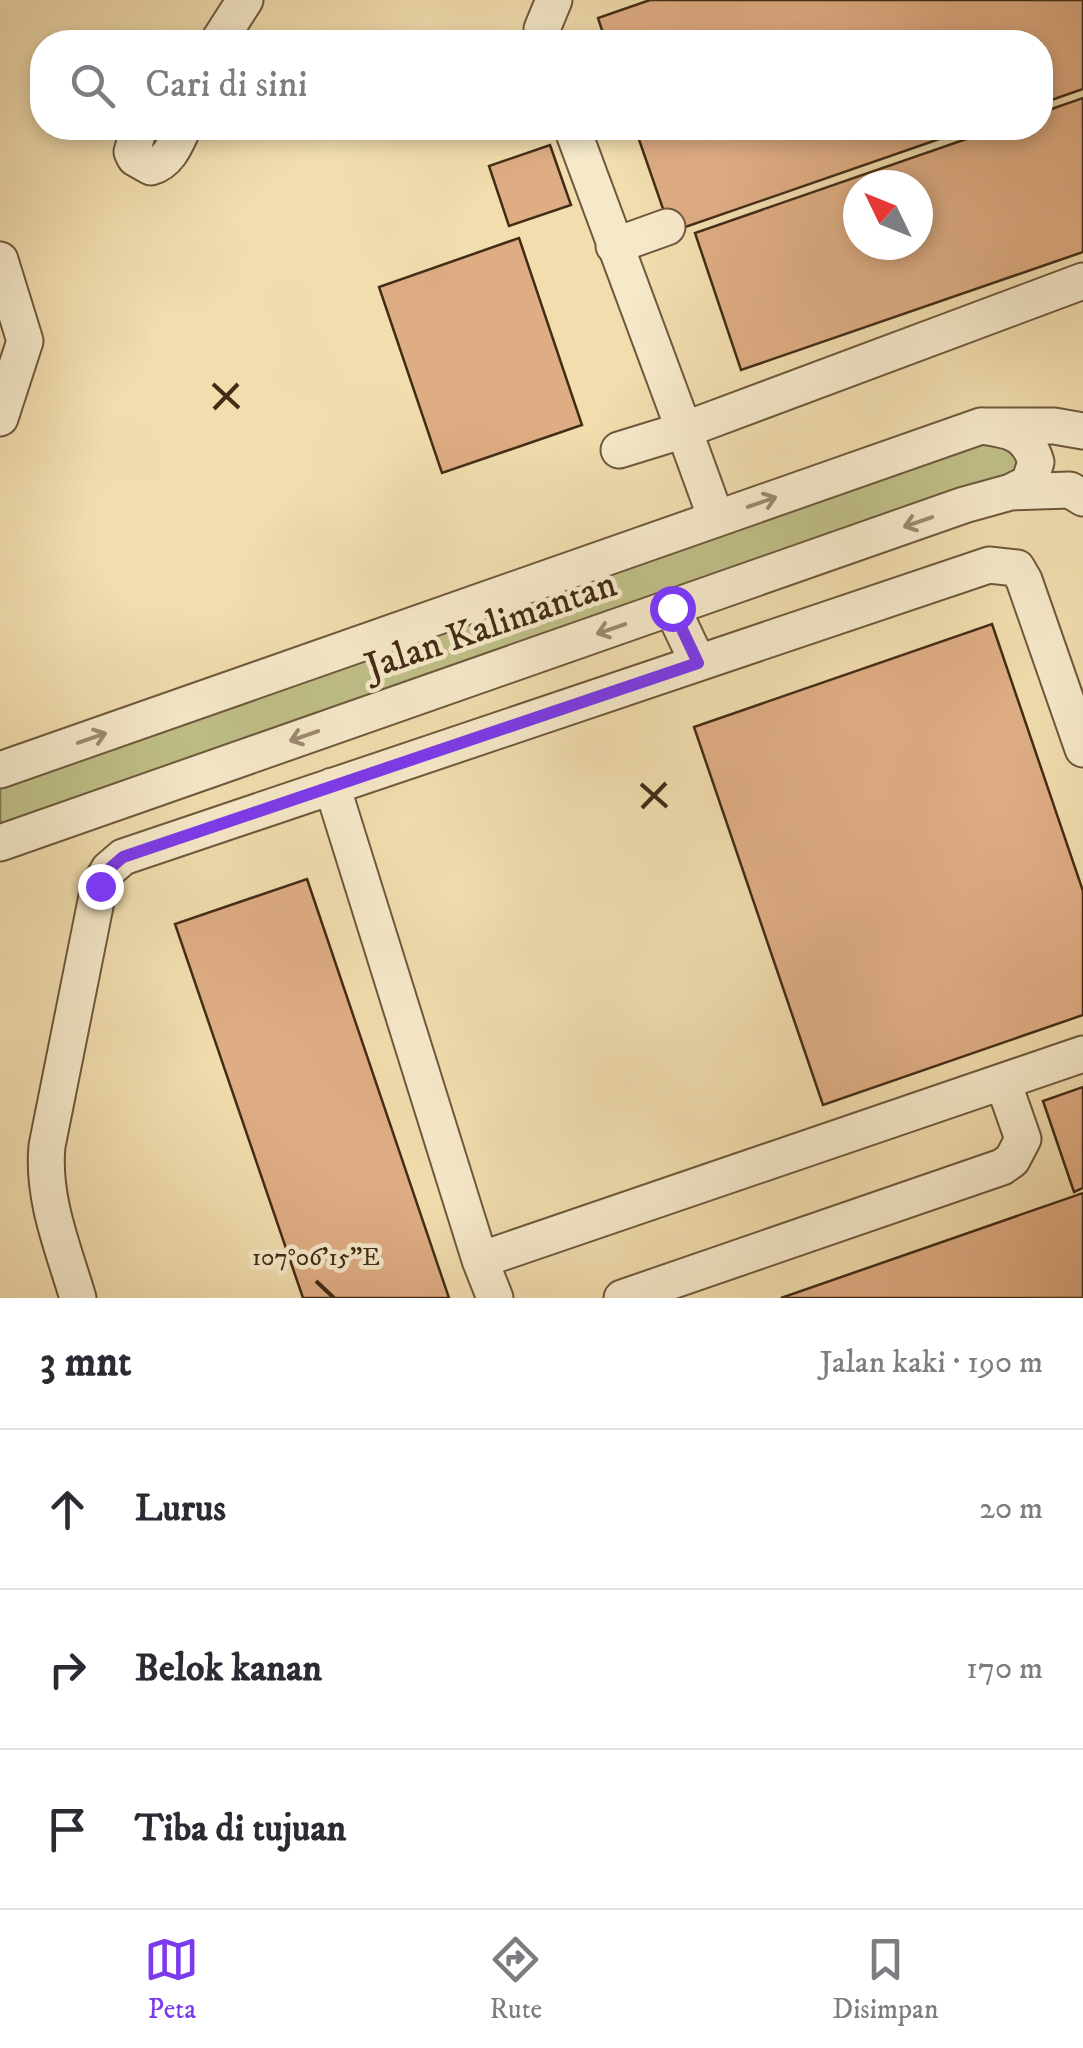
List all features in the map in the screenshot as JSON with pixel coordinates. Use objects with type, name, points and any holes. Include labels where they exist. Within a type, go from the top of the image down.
[{"type":"street","points":[[226,30],[245,0]]},
{"type":"street","points":[[542,30],[554,0]]},
{"type":"street","points":[[136,140],[134,158],[150,166],[162,162],[177,140]]},
{"type":"street","points":[[576,140],[716,518]]},
{"type":"street","points":[[614,246],[666,228]]},
{"type":"street","points":[[0,260],[24,341],[0,418]]},
{"type":"street","points":[[620,450],[684,430],[1083,281]]},
{"type":"street","points":[[981,426],[1022,436],[1034,454],[1036,462],[1030,483],[1011,492]]},
{"type":"street","name":"Jalan Kalimantan","points":[[0,770],[981,426],[1054,426],[1083,432]]},
{"type":"street","name":"Jalan Kalimantan","points":[[0,843],[964,505],[1011,492],[1070,490],[1083,498]]},
{"type":"street","points":[[78,1298],[44,1173],[100,886],[109,869],[123,857],[989,565],[1017,568],[1024,580],[1083,749]]},
{"type":"street","points":[[672,608],[698,663]]},
{"type":"street","points":[[332,786],[495,1298]]},
{"type":"street","points":[[480,1260],[1083,1054]]},
{"type":"street","points":[[622,1298],[1002,1167],[1012,1160],[1023,1140],[1002,1082]]},
{"type":"green space","points":[[981,426],[1034,472],[0,843],[0,768]]},
{"type":"building","points":[[650,0],[1083,0],[1083,89],[1053,99],[1053,30],[602,30],[598,18]]},
{"type":"building","points":[[1083,98],[1083,252],[741,370],[695,233],[843,182],[843,260],[933,260],[933,170],[877,170],[963,140],[1053,140],[1053,108]]},
{"type":"building","points":[[639,140],[936,140],[671,232]]},
{"type":"building","points":[[550,145],[571,205],[509,226],[489,166]]},
{"type":"building","points":[[519,238],[582,425],[442,473],[379,287]]},
{"type":"building","points":[[992,624],[1083,891],[1083,1015],[823,1105],[694,727]]},
{"type":"building","points":[[307,879],[449,1298],[303,1298],[175,924]]},
{"type":"building","points":[[1083,1087],[1083,1188],[1074,1192],[1043,1101]]},
{"type":"building","points":[[1083,1193],[1083,1298],[781,1298]]},
{"type":"route","points":[[100,886],[109,869],[123,857],[698,663],[672,608]]}]
